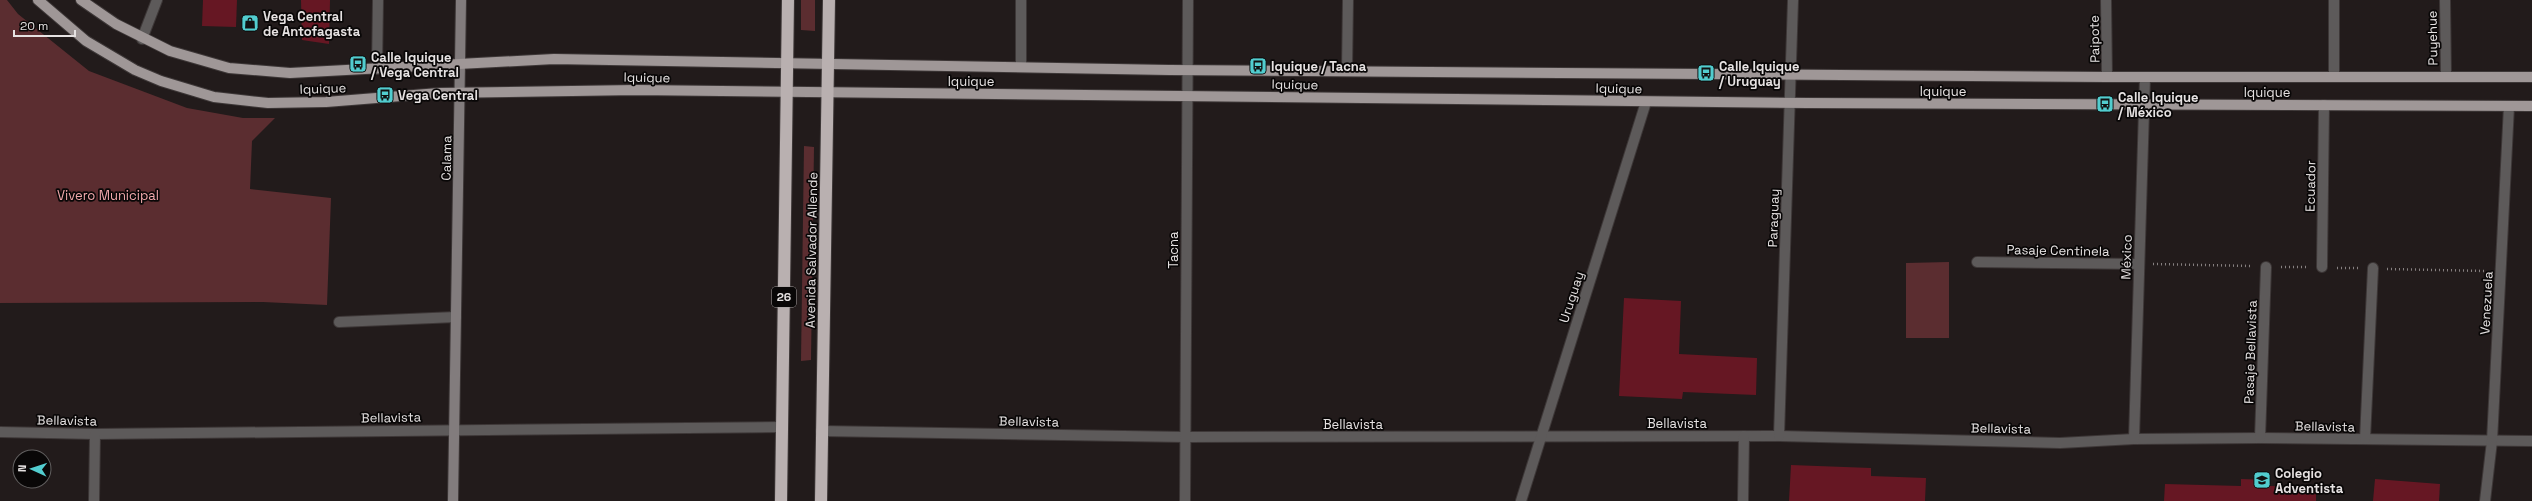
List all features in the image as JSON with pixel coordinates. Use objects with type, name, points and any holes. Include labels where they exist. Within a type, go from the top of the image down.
[{"type":"highway","name":"Avenida Salvador Allende","points":[[781,501],[788,0]]},
{"type":"highway","name":"Avenida Salvador Allende","points":[[821,501],[829,0]]},
{"type":"main road","name":"Iquique","points":[[38,0],[64,24],[110,57],[161,81],[214,96],[268,103],[326,102],[460,93],[636,90],[787,93],[1188,96],[1646,102],[2532,106]]},
{"type":"main road","name":"Iquique","points":[[81,0],[142,39],[199,61],[259,72],[290,73],[554,59],[1347,71],[2107,77],[2532,76]]},
{"type":"street","points":[[142,39],[157,0]]},
{"type":"street","points":[[377,69],[378,0]]},
{"type":"street","name":"Calama","points":[[453,501],[461,0]]},
{"type":"street","points":[[1021,0],[1021,67]]},
{"type":"street","name":"Tacna","points":[[1184,501],[1188,0]]},
{"type":"street","points":[[1347,71],[1348,0]]},
{"type":"street","name":"Paraguay","points":[[1779,436],[1793,0]]},
{"type":"street","name":"Paipote","points":[[2106,0],[2107,77]]},
{"type":"street","points":[[2334,0],[2334,76]]},
{"type":"street","name":"Puyehue","points":[[2445,0],[2446,76]]},
{"type":"street","name":"México","points":[[2134,439],[2145,76]]},
{"type":"street","name":"Uruguay","points":[[1521,501],[1540,436],[1646,102]]},
{"type":"street","name":"Ecuador","points":[[2322,267],[2324,105]]},
{"type":"street","name":"Venezuela","points":[[2485,501],[2492,441],[2509,106]]},
{"type":"street","name":"Pasaje Centinela","points":[[1977,262],[2139,264]]},
{"type":"street","name":"Pasaje Bellavista","points":[[2260,438],[2266,267]]},
{"type":"street","points":[[2365,439],[2373,268]]},
{"type":"street","points":[[339,322],[456,317]]},
{"type":"street","name":"Bellavista","points":[[0,432],[95,434],[454,429],[782,427]]},
{"type":"street","name":"Bellavista","points":[[821,431],[1185,437],[1779,436],[2060,443],[2134,439],[2260,438],[2532,441]]},
{"type":"street","points":[[94,501],[95,434]]},
{"type":"street","points":[[1743,501],[1744,436]]},
{"type":"green space","name":"Vivero Municipal","points":[[0,0],[7,0],[18,14],[89,71],[187,108],[243,118],[275,118],[252,141],[250,189],[331,198],[327,305],[263,302],[0,303]]},
{"type":"green space","points":[[801,0],[815,0],[815,31],[801,30]]},
{"type":"green space","points":[[804,146],[814,147],[811,360],[801,361]]},
{"type":"green space","points":[[1949,262],[1949,338],[1906,338],[1906,263]]},
{"type":"building","points":[[203,0],[237,0],[236,27],[202,26]]},
{"type":"building","points":[[301,0],[330,0],[329,44],[302,40]]},
{"type":"building","points":[[1624,298],[1681,301],[1679,354],[1757,358],[1756,395],[1683,392],[1682,399],[1619,396]]},
{"type":"building","points":[[1791,465],[1871,468],[1871,476],[1926,478],[1925,501],[1789,501]]},
{"type":"building","points":[[2241,479],[2270,480],[2269,486],[2316,487],[2316,501],[2164,501],[2165,484],[2241,486]]},
{"type":"building","points":[[2375,479],[2440,484],[2439,501],[2373,501]]},
{"type":"place","name":"Vega Central de Antofagasta","points":[[250,23]]},
{"type":"place","name":"Calle Iquique / Vega Central","points":[[358,64]]},
{"type":"place","name":"Iquique / Tacna","points":[[1258,66]]},
{"type":"place","name":"Calle Iquique / Uruguay","points":[[1706,73]]},
{"type":"place","name":"Vega Central","points":[[385,95]]},
{"type":"place","name":"Calle Iquique / México","points":[[2105,104]]},
{"type":"place","name":"Colegio Adventista","points":[[2262,480]]}]
